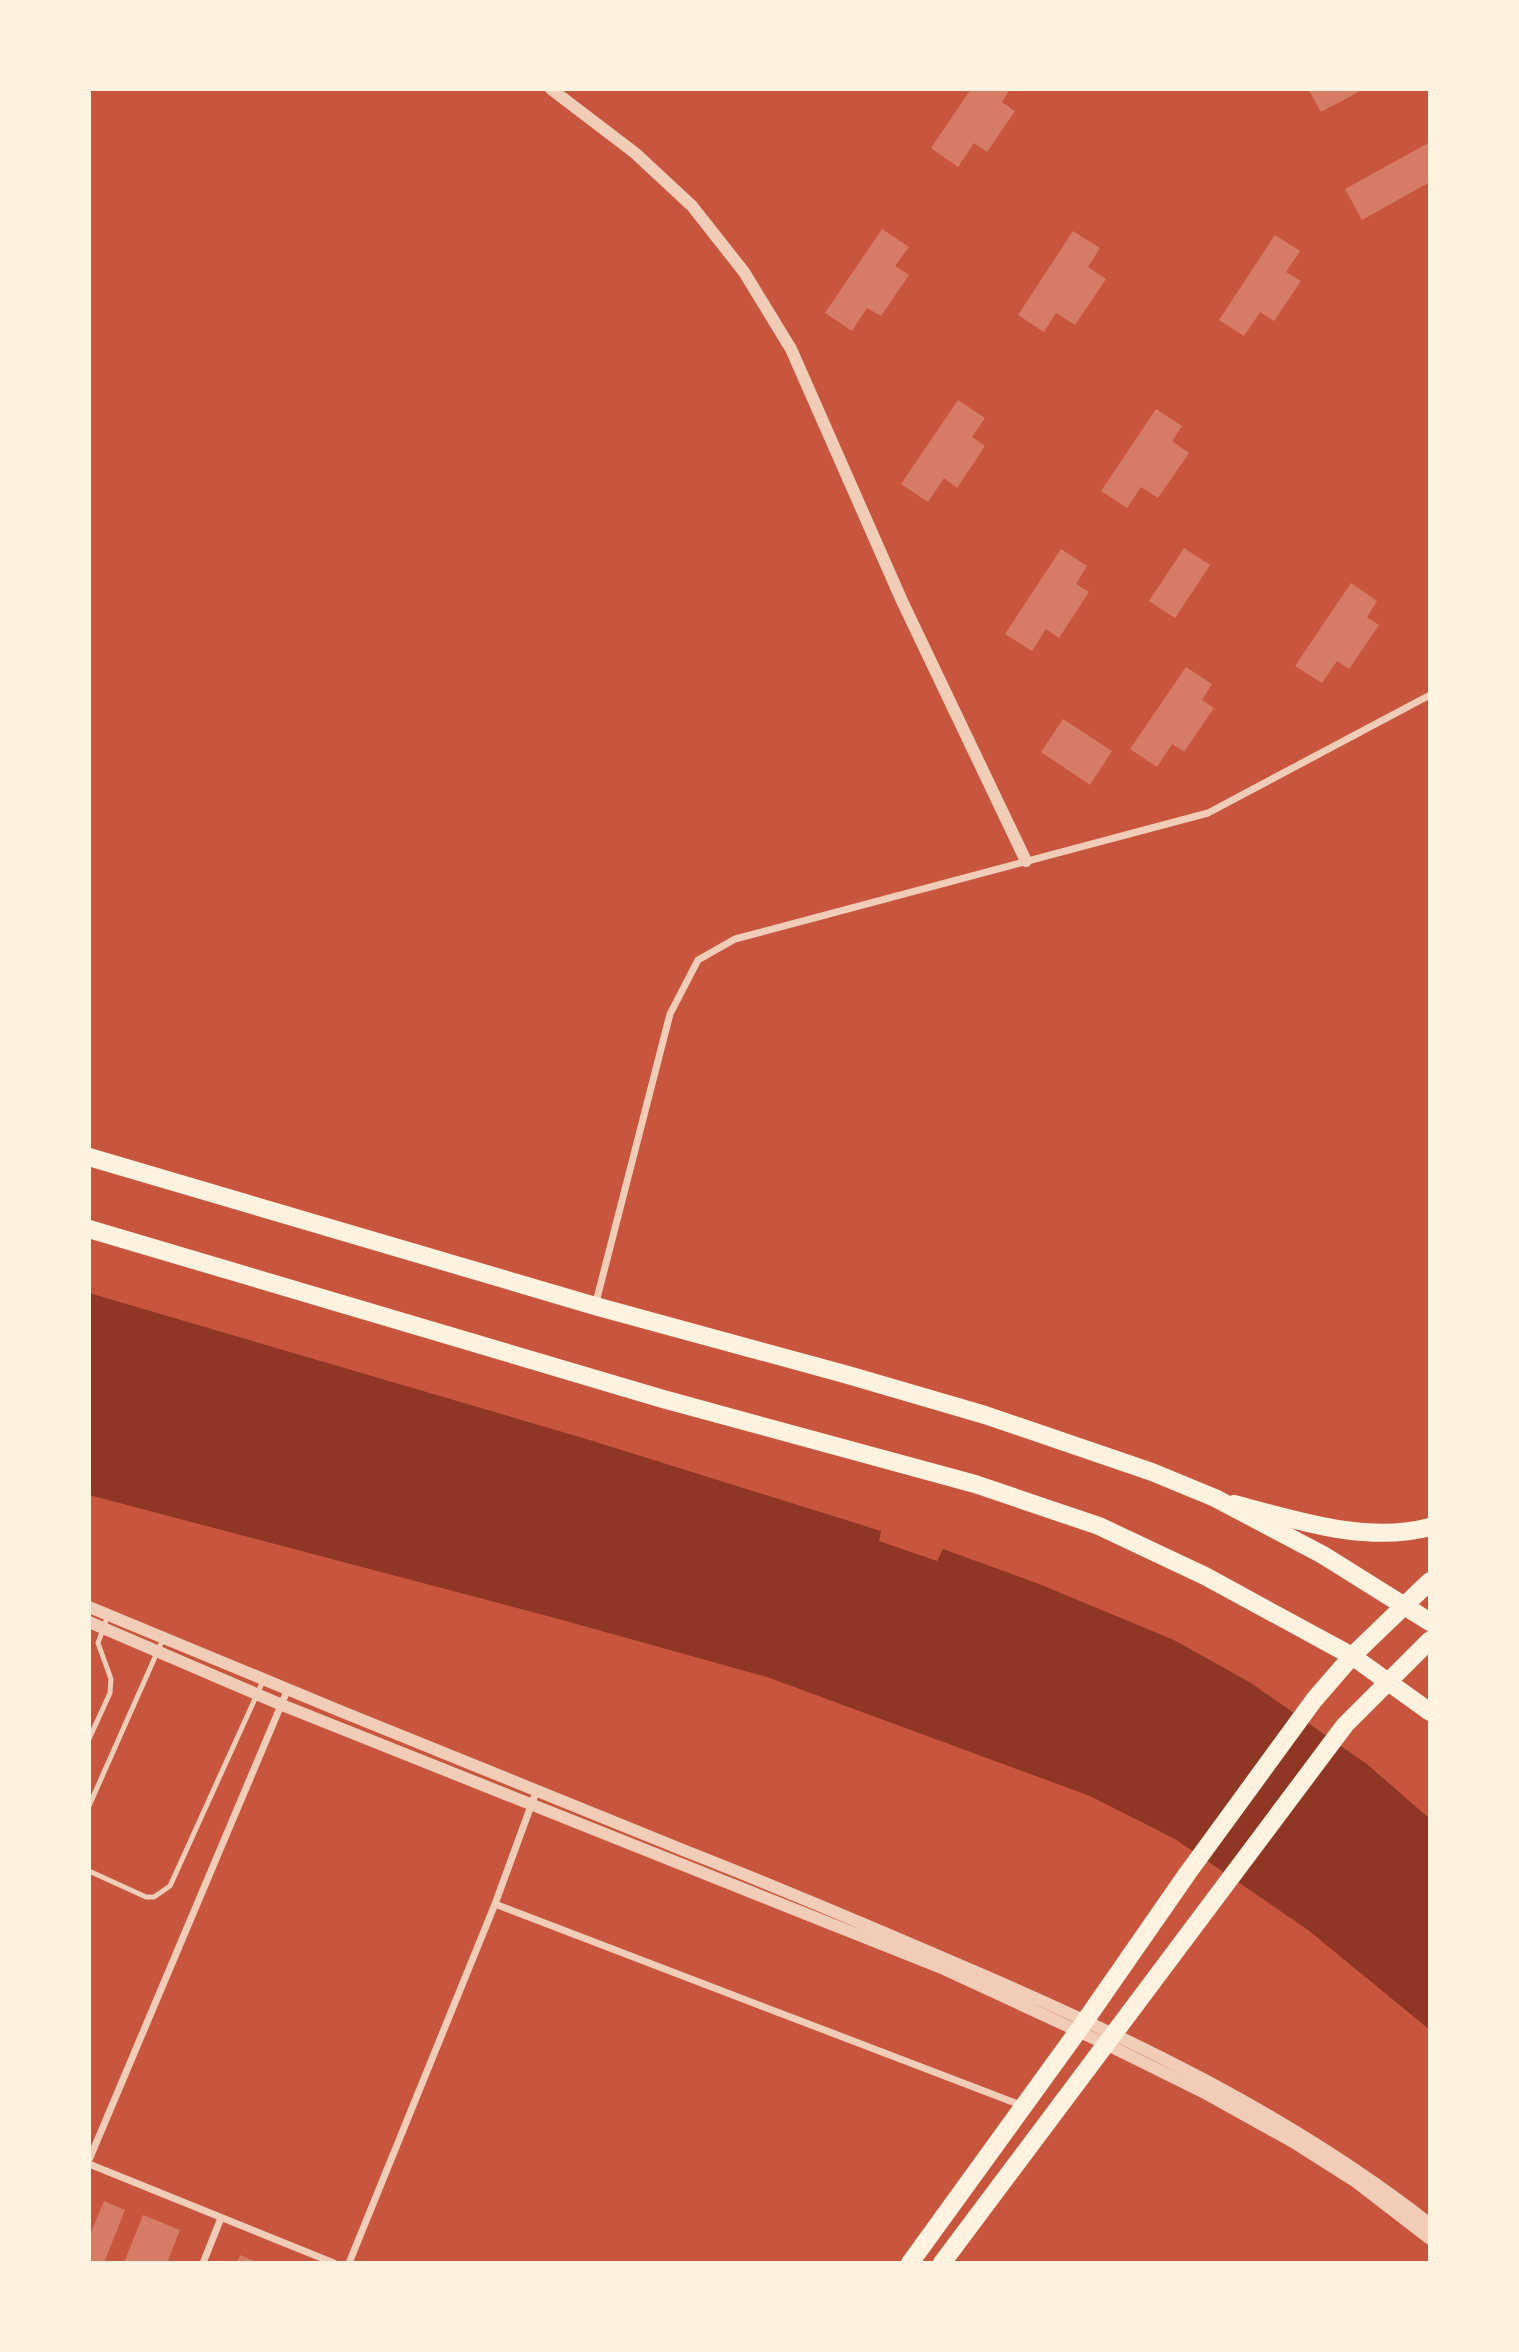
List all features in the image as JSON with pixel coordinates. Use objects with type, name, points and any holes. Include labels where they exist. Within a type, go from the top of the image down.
[{"type":"main road","points":[[89,1157],[595,1306],[985,1415],[1152,1472],[1215,1499],[1323,1555],[1430,1622]]},
{"type":"main road","points":[[89,1229],[663,1399],[975,1484],[1087,1522],[1205,1576],[1352,1656],[1430,1712]]},
{"type":"main road","points":[[1215,1499],[1279,1516],[1374,1533],[1405,1532],[1430,1527]]},
{"type":"main road","points":[[910,2263],[1314,1700],[1352,1656],[1430,1581]]},
{"type":"main road","points":[[942,2263],[1345,1725],[1430,1640]]},
{"type":"street","points":[[551,89],[635,153],[692,206],[744,272],[791,349],[902,601],[1026,861]]},
{"type":"street","points":[[595,1306],[670,1014],[698,960],[735,939],[1208,813],[1430,695]]},
{"type":"street","points":[[89,1607],[282,1706],[1082,2025]]},
{"type":"street","points":[[89,1622],[263,1681],[816,1903],[1210,2081],[1353,2167],[1430,2224]]},
{"type":"street","points":[[288,1691],[89,2162],[334,2263]]},
{"type":"street","points":[[349,2263],[495,1904],[536,1792]]},
{"type":"street","points":[[495,1904],[1023,2106]]},
{"type":"street","points":[[1110,2038],[1303,2148],[1356,2182],[1430,2239]]},
{"type":"street","points":[[203,2263],[221,2218]]},
{"type":"lane","points":[[89,1739],[110,1693],[111,1679],[97,1643],[108,1615]]},
{"type":"lane","points":[[89,1806],[160,1645]]},
{"type":"lane","points":[[89,1871],[146,1896],[154,1897],[170,1886],[263,1681]]},
{"type":"shaded area","points":[[89,1293],[583,1438],[881,1531],[879,1541],[937,1561],[943,1549],[1039,1584],[1174,1640],[1251,1683],[1368,1765],[1430,1819],[1430,2030],[1308,1930],[1175,1839],[1090,1796],[767,1677],[89,1495]]},
{"type":"building","points":[[971,89],[1010,89],[1002,102],[1015,111],[987,152],[974,143],[958,167],[931,148]]},
{"type":"building","points":[[1308,89],[1364,89],[1321,112]]},
{"type":"building","points":[[1430,142],[1430,182],[1362,220],[1345,189]]},
{"type":"building","points":[[882,229],[909,247],[895,266],[909,275],[881,316],[867,308],[852,331],[825,313]]},
{"type":"building","points":[[1073,231],[1100,248],[1088,267],[1106,279],[1075,325],[1056,313],[1044,332],[1018,315]]},
{"type":"building","points":[[1275,235],[1300,251],[1286,272],[1301,281],[1274,321],[1260,312],[1244,336],[1219,320]]},
{"type":"building","points":[[958,400],[985,418],[972,437],[985,446],[957,488],[944,478],[928,502],[901,484]]},
{"type":"building","points":[[1156,409],[1182,426],[1172,441],[1189,453],[1158,498],[1141,487],[1127,508],[1101,491]]},
{"type":"building","points":[[1184,548],[1210,565],[1175,618],[1149,601]]},
{"type":"building","points":[[1061,549],[1087,566],[1076,584],[1089,592],[1059,638],[1046,629],[1032,651],[1005,634]]},
{"type":"building","points":[[1351,583],[1377,601],[1367,617],[1379,625],[1349,669],[1337,661],[1322,683],[1295,666]]},
{"type":"building","points":[[1186,667],[1212,684],[1202,700],[1214,708],[1184,752],[1172,744],[1157,767],[1130,749]]},
{"type":"building","points":[[1063,719],[1112,751],[1090,785],[1041,752]]},
{"type":"building","points":[[104,2201],[125,2210],[104,2263],[89,2263],[89,2237]]},
{"type":"building","points":[[143,2215],[180,2230],[167,2263],[124,2263]]},
{"type":"building","points":[[240,2255],[258,2263],[237,2263]]}]
